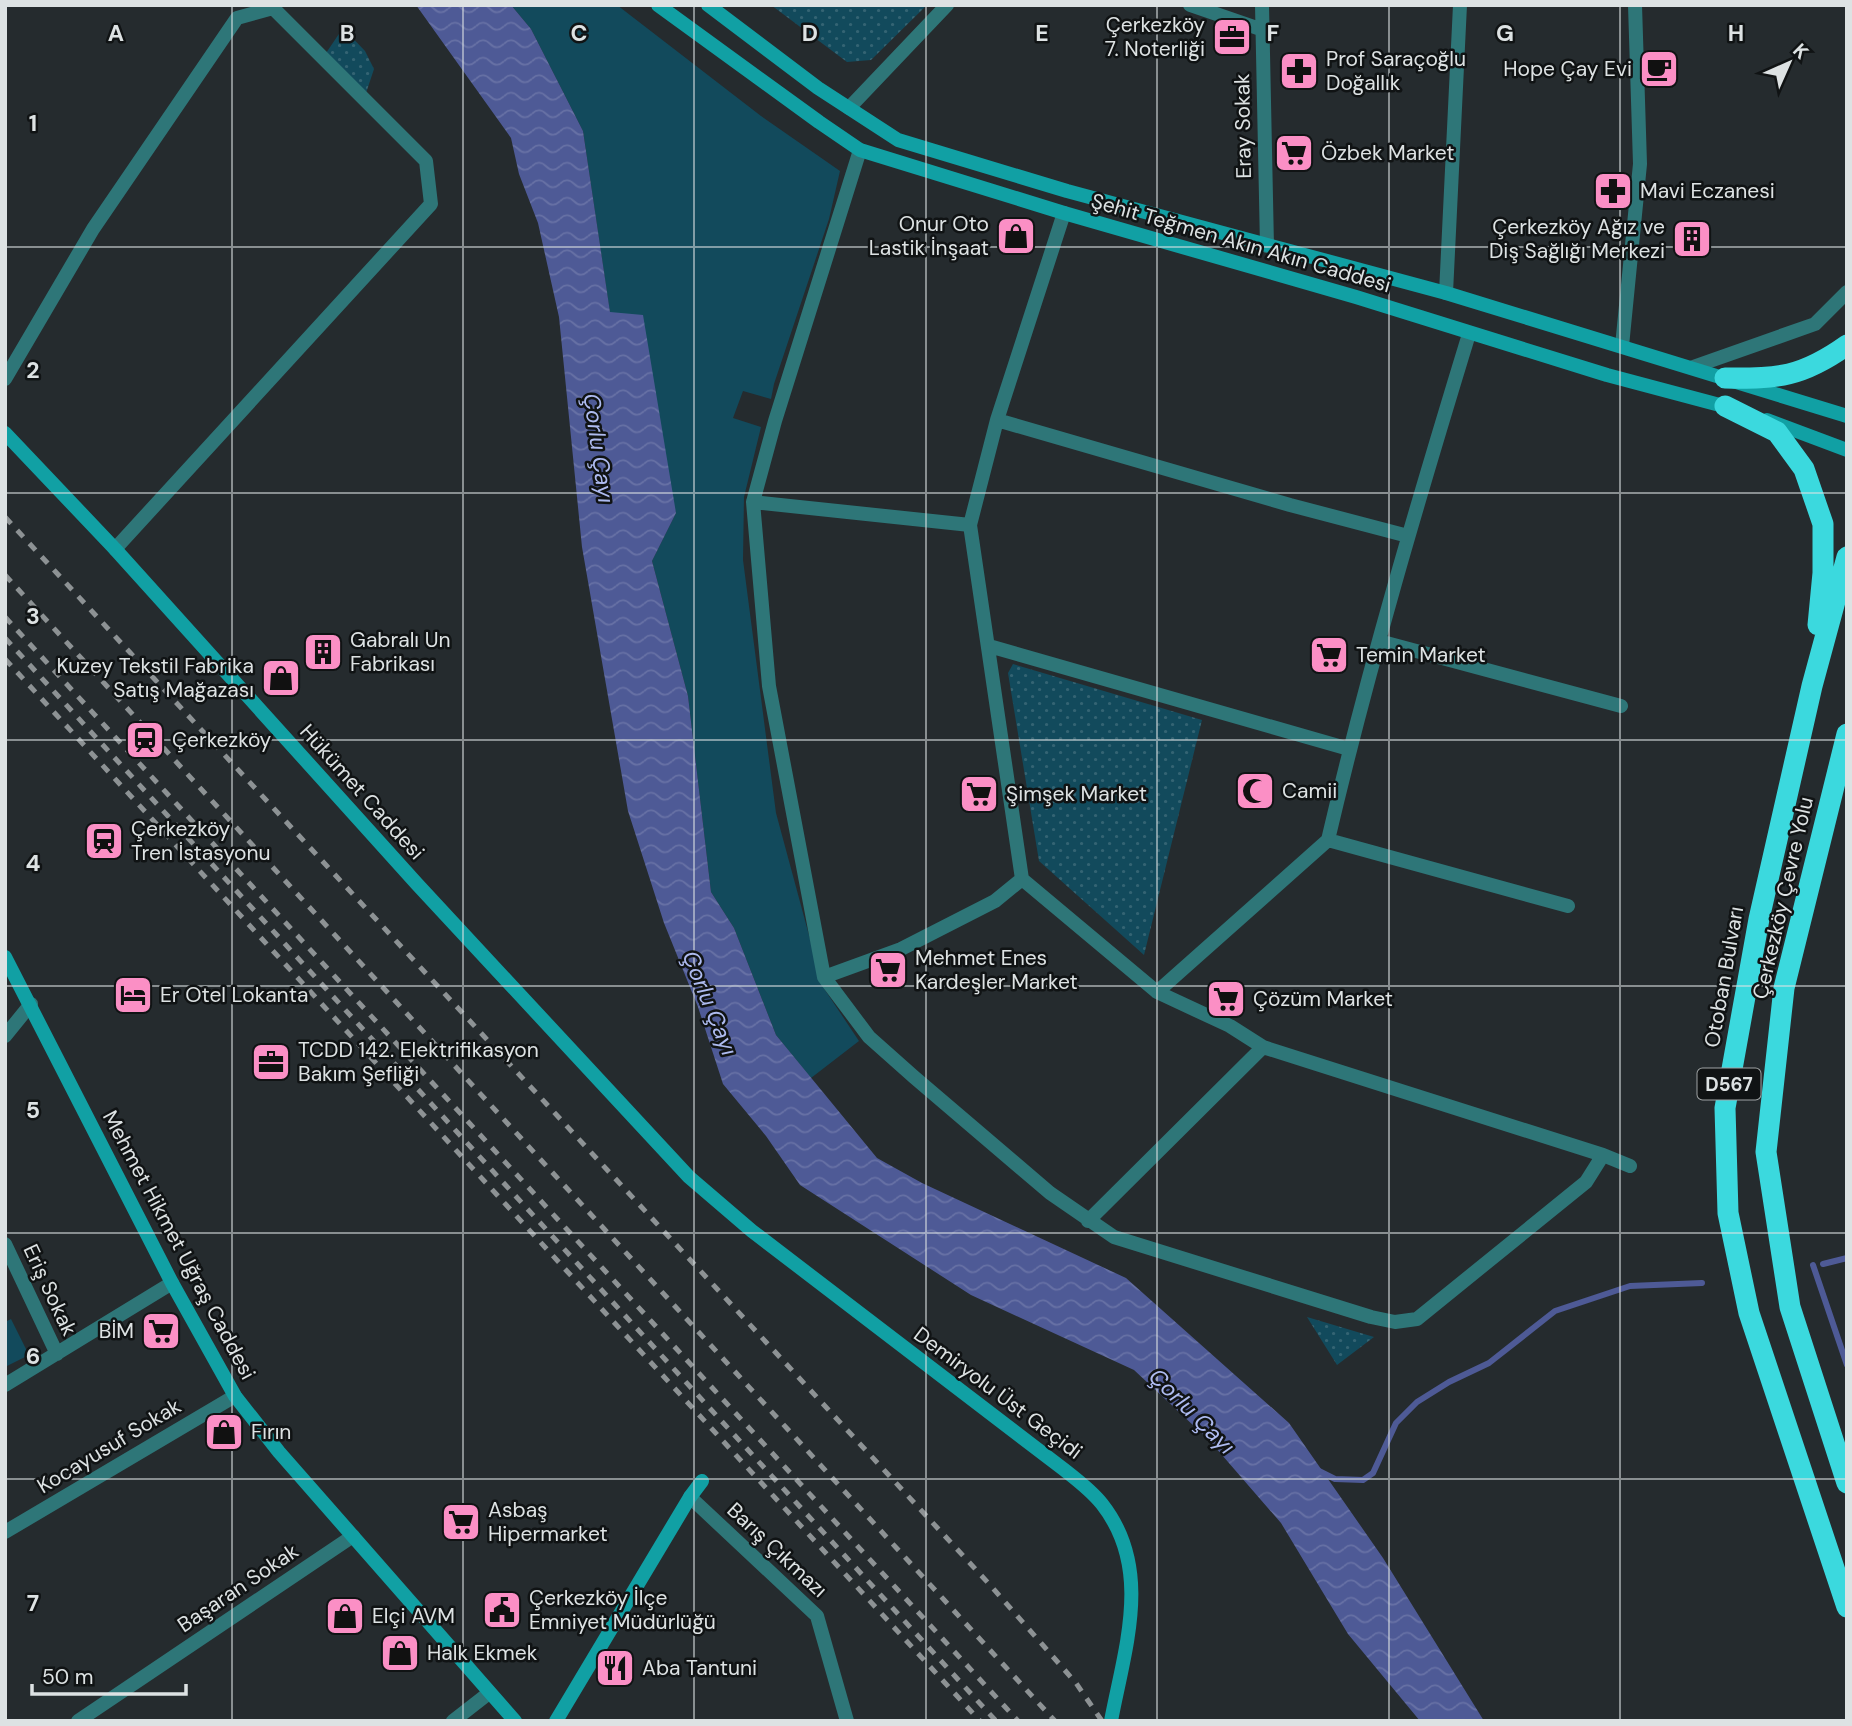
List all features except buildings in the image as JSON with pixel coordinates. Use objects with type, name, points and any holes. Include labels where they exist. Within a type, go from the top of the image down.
[{"type":"highway","points":[[1725,377],[1759,378],[1797,373],[1827,359],[1847,345]]},
{"type":"highway","points":[[1724,406],[1777,432],[1804,469],[1823,524],[1823,573],[1812,686]]},
{"type":"highway","name":"Otoban Bulvarı","points":[[1847,557],[1812,686],[1759,919],[1725,1108],[1728,1213],[1749,1312],[1847,1607]]},
{"type":"highway","name":"Çerkezköy Çevre Yolu","points":[[1847,734],[1784,988],[1766,1152],[1790,1307],[1847,1483]]},
{"type":"main road","name":"Şehit Teğmen Akın Akın Caddesi","points":[[658,5],[860,150],[1242,266],[1356,297],[1607,375],[1724,406],[1800,430],[1847,450]]},
{"type":"main road","name":"Şehit Teğmen Akın Akın Caddesi","points":[[708,5],[818,88],[898,140],[1067,191],[1446,293],[1847,416]]},
{"type":"main road","name":"Hükümet Caddesi","points":[[5,433],[115,549],[417,884],[689,1177]]},
{"type":"main road","name":"Mehmet Hikmet Uğraş Caddesi","points":[[8,966],[31,1004],[172,1283],[235,1396],[279,1452],[515,1721]]},
{"type":"main road","name":"Demiryolu Üst Geçidi","points":[[689,1177],[752,1231],[1087,1489],[1101,1503],[1124,1542],[1133,1591],[1111,1721]]},
{"type":"main road","points":[[556,1721],[702,1481]]},
{"type":"street","points":[[849,108],[947,5]]},
{"type":"street","points":[[1190,5],[1263,30]]},
{"type":"street","name":"Eray Sokak","points":[[1262,5],[1266,246]]},
{"type":"street","points":[[1446,293],[1460,5]]},
{"type":"street","points":[[1622,346],[1640,164],[1635,5]]},
{"type":"street","points":[[5,379],[93,229],[237,18],[273,8],[426,161],[431,204],[115,549]]},
{"type":"street","points":[[860,150],[775,421],[753,502],[769,686],[824,977],[869,1037],[1039,1184],[1088,1221],[1114,1237],[1371,1317],[1395,1322],[1417,1319],[1586,1182],[1603,1155]]},
{"type":"street","points":[[1064,213],[997,419],[970,525],[1021,878],[1157,992],[1230,1026],[1263,1047],[1603,1155],[1630,1166]]},
{"type":"street","points":[[1693,367],[1815,324],[1847,292]]},
{"type":"street","points":[[1157,992],[1328,840],[1349,749],[1408,536],[1469,334]]},
{"type":"street","points":[[997,419],[1290,505],[1408,536]]},
{"type":"street","points":[[753,502],[970,525]]},
{"type":"street","points":[[1379,641],[1621,706]]},
{"type":"street","points":[[989,646],[1349,749]]},
{"type":"street","points":[[1328,840],[1568,906]]},
{"type":"street","points":[[824,977],[901,949],[995,901],[1021,878]]},
{"type":"street","points":[[5,1036],[31,1004]]},
{"type":"street","points":[[1088,1221],[1263,1047]]},
{"type":"street","name":"Eriş Sokak","points":[[5,1244],[57,1354]]},
{"type":"street","points":[[5,1385],[172,1283]]},
{"type":"street","name":"Kocayusuf Sokak","points":[[5,1532],[235,1396]]},
{"type":"street","name":"Barış Çıkmazı","points":[[690,1497],[817,1616],[847,1721]]},
{"type":"street","name":"Başaran Sokak","points":[[78,1721],[353,1536]]},
{"type":"street","points":[[453,1721],[489,1693]]},
{"type":"shaded area","points":[[511,5],[617,5],[761,116],[840,171],[829,219],[771,399],[743,391],[733,418],[761,427],[744,497],[743,560],[776,813],[823,987],[859,1041],[811,1078],[776,1035],[734,928],[711,892],[688,696],[652,561],[676,513],[610,313],[583,131],[531,29]]},
{"type":"shaded area","points":[[771,5],[927,5],[871,60],[847,62]]},
{"type":"shaded area","points":[[343,28],[365,51],[374,69],[365,96],[324,56]]},
{"type":"shaded area","points":[[1013,664],[1202,720],[1144,955],[1039,861],[1008,673]]},
{"type":"shaded area","points":[[1307,1317],[1374,1337],[1337,1365]]},
{"type":"shaded area","points":[[11,1319],[29,1355],[5,1367],[5,1322]]},
{"type":"water","name":"Çorlu Çayı","points":[[416,5],[511,5],[531,29],[583,131],[610,312],[643,315],[676,513],[652,561],[688,696],[711,892],[734,928],[776,1035],[877,1158],[922,1183],[1126,1278],[1289,1423],[1383,1558],[1484,1721],[1420,1721],[1348,1634],[1281,1523],[1209,1440],[1134,1370],[971,1295],[800,1185],[766,1136],[723,1084],[698,1007],[664,923],[628,811],[582,547],[559,317],[538,223],[519,174],[511,138]]},
{"type":"waterway","points":[[1823,1264],[1847,1258]]},
{"type":"waterway","points":[[1813,1265],[1847,1365]]},
{"type":"waterway","points":[[1319,1471],[1335,1479],[1363,1480],[1373,1473],[1396,1423],[1417,1402],[1449,1382],[1489,1363],[1555,1311],[1630,1286],[1702,1283]]},
{"type":"railway","points":[[5,517],[991,1586],[1076,1683],[1102,1721]]},
{"type":"railway","points":[[5,575],[1055,1721]]},
{"type":"railway","points":[[5,617],[1018,1721]]},
{"type":"railway","points":[[5,638],[996,1721]]},
{"type":"railway","points":[[5,659],[980,1721]]},
{"type":"place","name":"Çerkezköy 7. Noterliği","points":[[1232,37]]},
{"type":"place","name":"Hope Çay Evi","points":[[1659,69]]},
{"type":"place","name":"Prof Saraçoğlu Doğallık","points":[[1299,71]]},
{"type":"place","name":"Özbek Market","points":[[1294,153]]},
{"type":"place","name":"Mavi Eczanesi","points":[[1613,191]]},
{"type":"place","name":"Onur Oto Lastik İnşaat","points":[[1016,236]]},
{"type":"place","name":"Çerkezköy Ağız ve Diş Sağlığı Merkezi","points":[[1692,239]]},
{"type":"place","name":"Gabralı Un Fabrikası","points":[[323,652]]},
{"type":"place","name":"Temin Market","points":[[1329,655]]},
{"type":"place","name":"Kuzey Tekstil Fabrika Satış Mağazası","points":[[281,678]]},
{"type":"place","name":"Çerkezköy","points":[[145,740]]},
{"type":"place","name":"Camii","points":[[1255,791]]},
{"type":"place","name":"Şimşek Market","points":[[979,794]]},
{"type":"place","name":"Çerkezköy Tren İstasyonu","points":[[104,841]]},
{"type":"place","name":"Mehmet Enes Kardeşler Market","points":[[888,970]]},
{"type":"place","name":"Er Otel Lokanta","points":[[133,995]]},
{"type":"place","name":"Çözüm Market","points":[[1226,999]]},
{"type":"place","name":"TCDD 142. Elektrifikasyon Bakım Şefliği","points":[[271,1062]]},
{"type":"place","name":"BİM","points":[[161,1331]]},
{"type":"place","name":"Fırın","points":[[224,1432]]},
{"type":"place","name":"Asbaş Hipermarket","points":[[461,1522]]},
{"type":"place","name":"Çerkezköy İlçe Emniyet Müdürlüğü","points":[[502,1610]]},
{"type":"place","name":"Elçi AVM","points":[[345,1616]]},
{"type":"place","name":"Halk Ekmek","points":[[400,1653]]},
{"type":"place","name":"Aba Tantuni","points":[[615,1668]]}]
